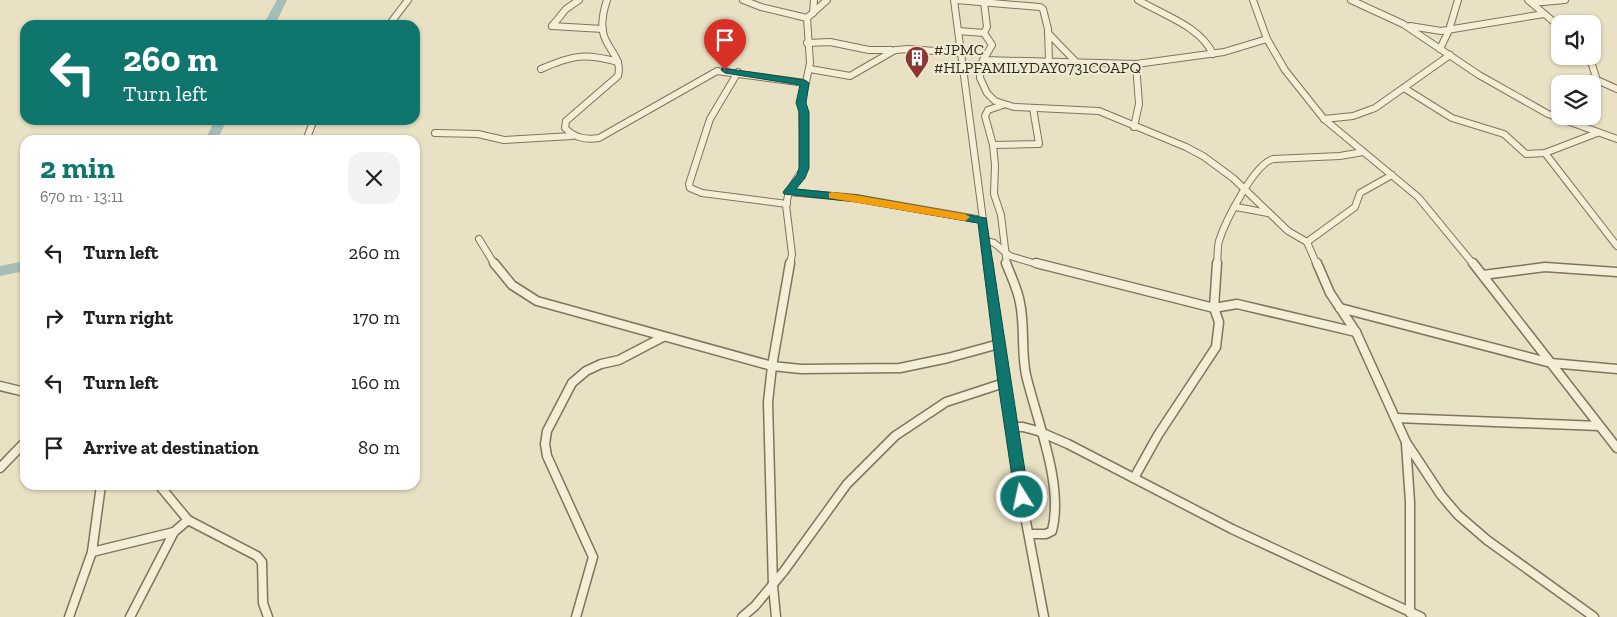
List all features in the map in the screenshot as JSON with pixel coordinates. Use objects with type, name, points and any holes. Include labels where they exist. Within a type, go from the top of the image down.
[{"type":"street","points":[[393,20],[408,0]]},
{"type":"street","points":[[579,0],[566,9],[552,26],[603,29]]},
{"type":"street","points":[[572,136],[565,128],[566,121],[618,76],[620,72],[618,62],[603,29],[606,0]]},
{"type":"street","points":[[744,0],[761,7],[810,15],[828,0]]},
{"type":"street","points":[[776,617],[773,586],[768,402],[772,366],[792,254],[788,235],[788,192],[801,176],[804,168],[804,112],[801,103],[810,69],[806,29],[814,0]]},
{"type":"street","points":[[1044,617],[1004,383],[955,0],[1040,7],[1048,32],[1049,61]]},
{"type":"street","points":[[1138,0],[1197,35],[1208,43],[1213,54]]},
{"type":"street","points":[[1253,0],[1267,39],[1285,70],[1324,119],[1418,198],[1483,275],[1617,448]]},
{"type":"street","points":[[1351,0],[1403,24],[1479,75],[1539,109],[1597,133],[1617,139]]},
{"type":"street","points":[[1440,49],[1449,30],[1458,0]]},
{"type":"street","points":[[1530,1],[1565,0]]},
{"type":"street","points":[[1530,1],[1551,20]]},
{"type":"street","points":[[984,2],[986,27],[984,33]]},
{"type":"street","points":[[1403,24],[1432,31],[1449,30],[1544,14]]},
{"type":"street","points":[[958,31],[984,33]]},
{"type":"street","points":[[1048,32],[1076,62]]},
{"type":"street","points":[[984,33],[992,45],[983,60],[980,78],[990,97],[1003,105],[1099,111],[1186,147],[1203,156],[1244,189],[1288,231],[1307,242],[1330,293],[1356,332],[1406,442],[1441,495],[1458,515],[1487,540],[1594,617]]},
{"type":"street","points":[[983,60],[1136,64],[1213,54],[1267,39]]},
{"type":"street","points":[[808,43],[830,42],[870,50],[909,49],[961,53]]},
{"type":"street","points":[[810,69],[850,76],[895,50]]},
{"type":"street","points":[[541,69],[574,55],[598,57],[618,62]]},
{"type":"street","points":[[1324,119],[1353,116],[1375,108],[1450,55]]},
{"type":"street","points":[[1134,127],[1139,104],[1136,64]]},
{"type":"street","points":[[1593,65],[1597,80],[1617,89]]},
{"type":"street","points":[[435,133],[478,134],[504,140],[572,136],[589,140],[599,138],[717,71],[738,72],[805,83]]},
{"type":"street","points":[[738,72],[710,119],[689,184],[690,188],[702,193],[787,204]]},
{"type":"street","points":[[1404,88],[1452,118],[1504,134],[1526,154],[1546,153],[1597,133]]},
{"type":"street","points":[[1003,105],[985,112],[993,145],[995,165],[994,194],[1001,215],[1006,266],[1015,284],[1020,302],[1026,373],[1042,432],[1055,496],[1055,519],[1052,530],[1046,534],[1029,534]]},
{"type":"street","points":[[993,145],[1039,144],[1033,108]]},
{"type":"street","points":[[1134,478],[1158,435],[1216,347],[1219,322],[1214,308],[1219,242],[1244,189],[1266,161],[1273,158],[1340,156],[1363,152]]},
{"type":"street","points":[[1546,153],[1617,246]]},
{"type":"street","points":[[1307,242],[1354,207],[1360,193],[1392,175]]},
{"type":"street","points":[[788,192],[856,198],[982,220]]},
{"type":"street","points":[[1236,206],[1270,214]]},
{"type":"street","points":[[479,239],[491,260],[512,285],[537,301],[663,338],[772,366],[801,369],[900,368],[948,358],[999,344]]},
{"type":"street","points":[[986,241],[994,243],[1010,256],[1044,266],[1214,308],[1238,304],[1356,332]]},
{"type":"street","points":[[1483,275],[1546,267],[1617,272]]},
{"type":"street","points":[[1340,308],[1551,363],[1617,369]]},
{"type":"street","points":[[576,617],[593,557],[546,456],[544,444],[547,430],[572,383],[586,371],[601,364],[619,360],[663,338]]},
{"type":"street","points":[[742,617],[773,586],[847,484],[895,436],[946,402],[1004,383]]},
{"type":"street","points":[[0,386],[20,391]]},
{"type":"street","points":[[1396,418],[1600,426]]},
{"type":"street","points":[[1011,427],[1023,427],[1042,432],[1232,529],[1410,614],[1421,617]]},
{"type":"street","points":[[1406,442],[1410,502],[1410,614]]},
{"type":"street","points":[[0,468],[20,447]]},
{"type":"street","points":[[70,617],[92,552],[100,490]]},
{"type":"street","points":[[163,490],[188,520],[257,556],[262,562],[263,602],[268,617]]},
{"type":"street","points":[[130,617],[174,532],[188,520]]},
{"type":"street","points":[[92,552],[174,532]]},
{"type":"waterway","points":[[272,20],[282,0]]},
{"type":"waterway","points":[[214,135],[218,125]]},
{"type":"waterway","points":[[0,271],[20,267]]},
{"type":"slow traffic","points":[[832,196],[856,198],[965,217]]},
{"type":"place","name":"#JPMC #HLPFAMILYDAY0731COAPQ","points":[[917,79]]},
{"type":"route","points":[[725,70],[805,83],[801,103],[804,112],[804,168],[801,176],[795,181],[788,192],[856,198],[982,220],[1004,383],[1022,497]]}]
